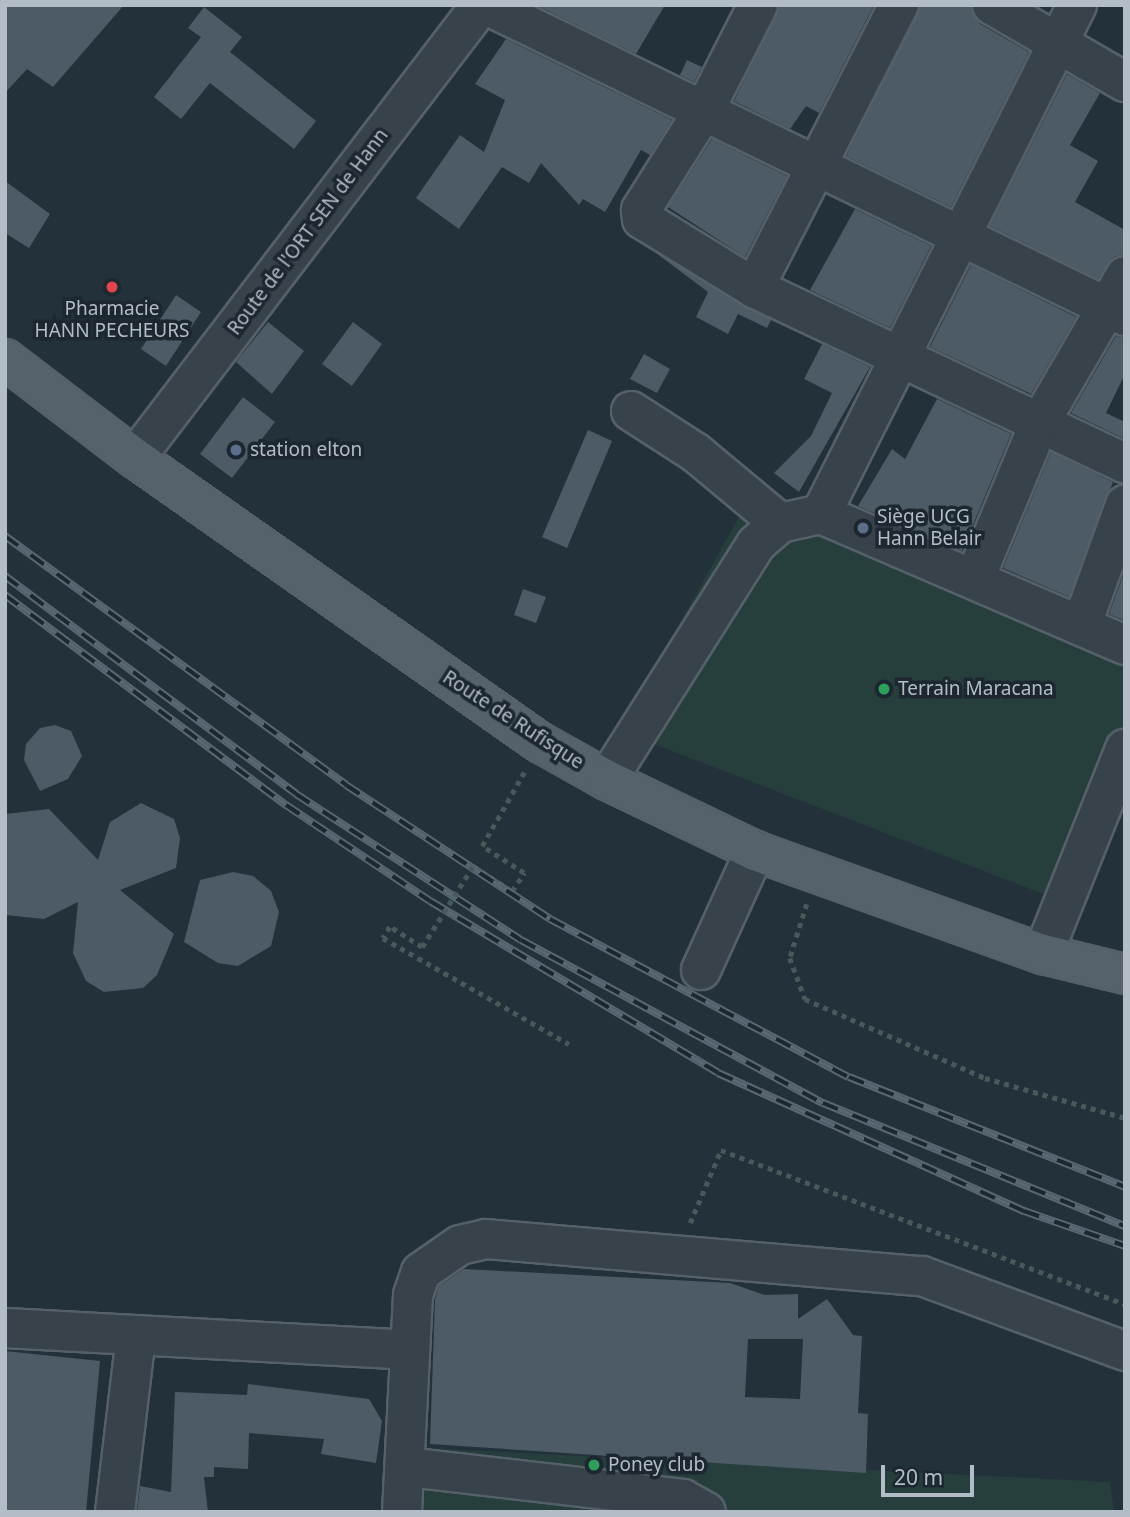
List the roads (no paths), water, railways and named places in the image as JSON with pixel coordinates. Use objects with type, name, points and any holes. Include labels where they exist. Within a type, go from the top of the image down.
[{"type":"main road","name":"Route de Rufisque","points":[[5,359],[135,458],[541,743],[607,780],[755,851],[1043,954],[1125,974]]},
{"type":"street","points":[[484,5],[706,107],[964,235],[1119,300],[1039,424],[975,578]]},
{"type":"street","name":"Route de l'ORT SEN de Hann","points":[[135,458],[484,5]]},
{"type":"street","points":[[758,5],[706,107],[640,210],[642,219],[754,288],[1125,463]]},
{"type":"street","points":[[754,288],[821,166],[899,5]]},
{"type":"street","points":[[992,5],[1056,39],[1125,82]]},
{"type":"street","points":[[821,514],[897,357],[964,235],[1056,39],[1077,5]]},
{"type":"street","points":[[631,411],[696,453],[780,523]]},
{"type":"street","points":[[1082,624],[1125,505]]},
{"type":"street","points":[[607,780],[756,544],[780,523],[821,514],[1082,624],[1125,645]]},
{"type":"street","points":[[1043,954],[1125,749]]},
{"type":"street","points":[[701,970],[755,851]]},
{"type":"street","points":[[402,1512],[407,1467],[407,1350],[421,1272],[460,1245],[486,1239],[677,1253],[922,1276],[1125,1351]]},
{"type":"street","points":[[5,1328],[407,1350]]},
{"type":"street","points":[[115,1512],[136,1335]]},
{"type":"street","points":[[407,1467],[682,1499],[706,1512]]},
{"type":"railway","points":[[5,536],[346,785],[550,919],[849,1077],[1125,1187]]},
{"type":"railway","points":[[5,576],[296,794],[521,940],[823,1103],[1125,1226]]},
{"type":"railway","points":[[5,595],[286,805],[430,901],[718,1073],[1024,1211],[1125,1246]]},
{"type":"place","name":"Pharmacie HANN PECHEURS","points":[[112,287]]},
{"type":"place","name":"station elton","points":[[236,450]]},
{"type":"place","name":"Siège UCG Hann Belair","points":[[863,528]]},
{"type":"place","name":"Terrain Maracana","points":[[884,689]]},
{"type":"place","name":"Poney club","points":[[594,1465]]}]
